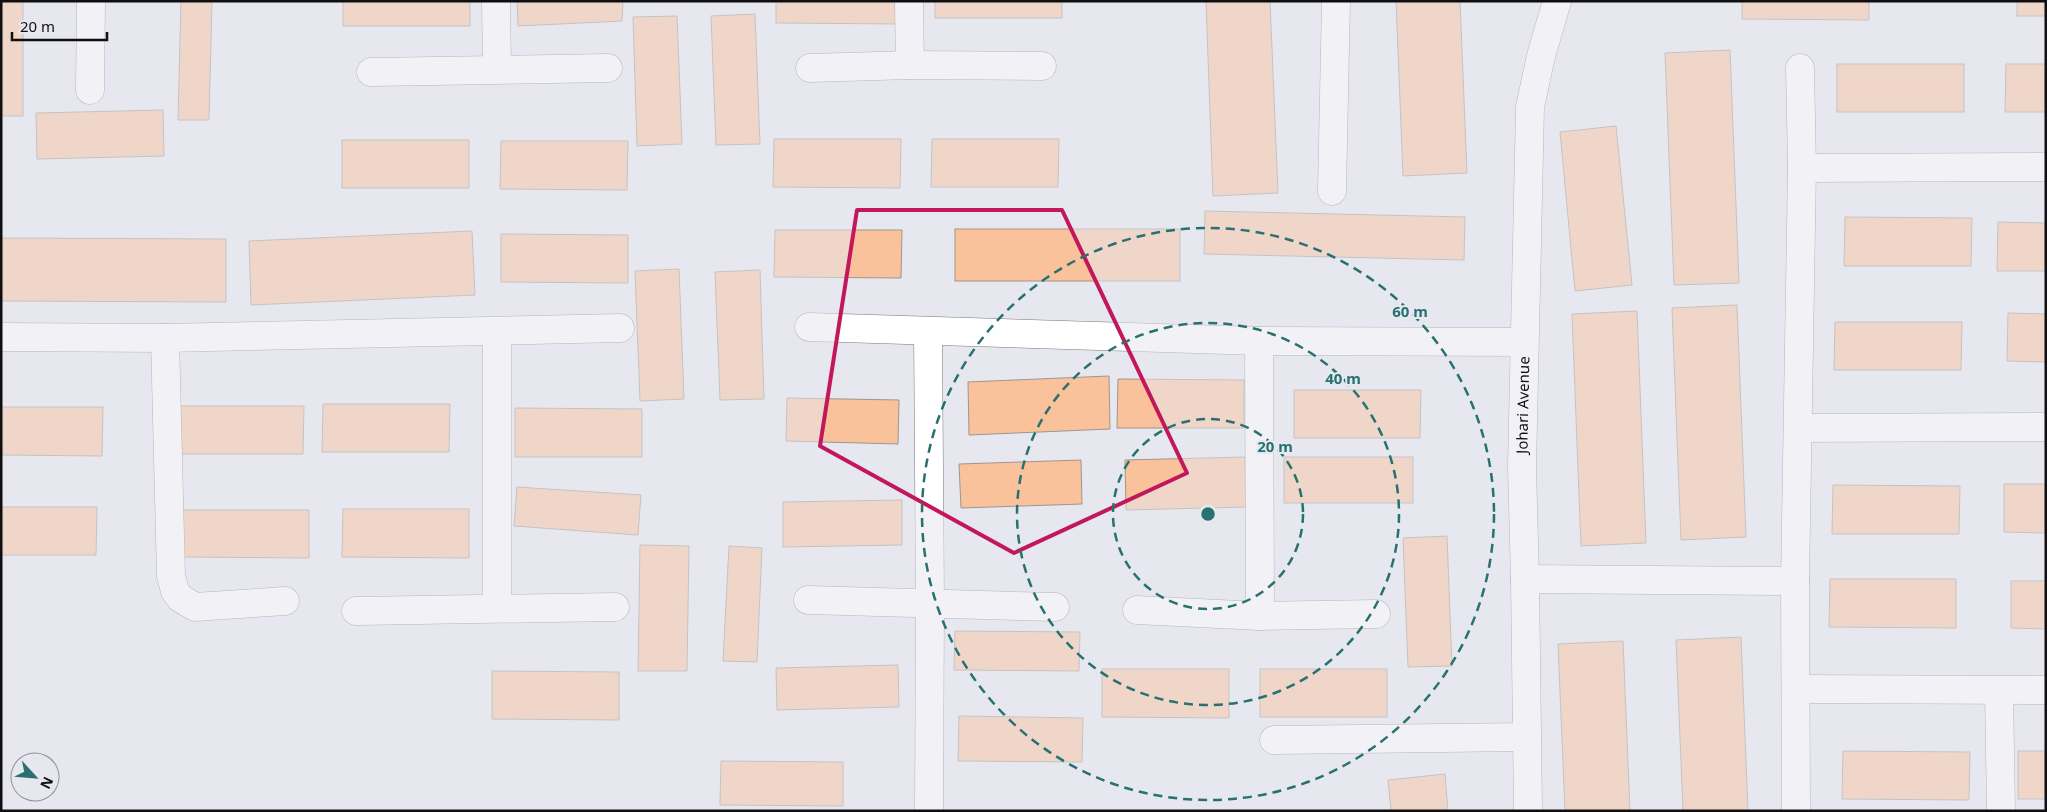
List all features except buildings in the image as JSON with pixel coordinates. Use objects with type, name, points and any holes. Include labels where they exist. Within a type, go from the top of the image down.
[{"type":"street","points":[[90,90],[91,1]]},
{"type":"street","points":[[496,1],[497,68]]},
{"type":"street","points":[[910,1],[910,65]]},
{"type":"street","points":[[1332,191],[1336,1]]},
{"type":"street","name":"Johari Avenue","points":[[1528,811],[1522,468],[1523,342],[1530,107],[1541,56],[1557,1]]},
{"type":"street","points":[[810,68],[910,65],[1042,66]]},
{"type":"street","points":[[371,72],[497,68],[608,68]]},
{"type":"street","points":[[1796,811],[1794,581],[1802,168],[1800,68]]},
{"type":"street","points":[[1802,168],[2046,167]]},
{"type":"street","points":[[808,327],[1259,341],[1523,342]]},
{"type":"street","points":[[1,336],[165,338],[620,328]]},
{"type":"street","points":[[497,332],[497,608]]},
{"type":"street","points":[[928,332],[930,604],[928,811]]},
{"type":"street","points":[[165,338],[171,576],[175,591],[180,598],[195,607],[285,601]]},
{"type":"street","points":[[1259,341],[1260,616]]},
{"type":"street","points":[[1798,428],[2046,427]]},
{"type":"street","points":[[1525,579],[1794,581]]},
{"type":"street","points":[[808,600],[1055,606]]},
{"type":"street","points":[[356,611],[615,607]]},
{"type":"street","points":[[1137,610],[1260,616],[1376,614]]},
{"type":"street","points":[[1796,689],[2046,690]]},
{"type":"street","points":[[1999,691],[2000,811]]},
{"type":"street","points":[[1274,740],[1527,737]]},
{"type":"highlighted area","points":[[857,210],[1062,210],[1187,473],[1014,553],[820,446]]}]
